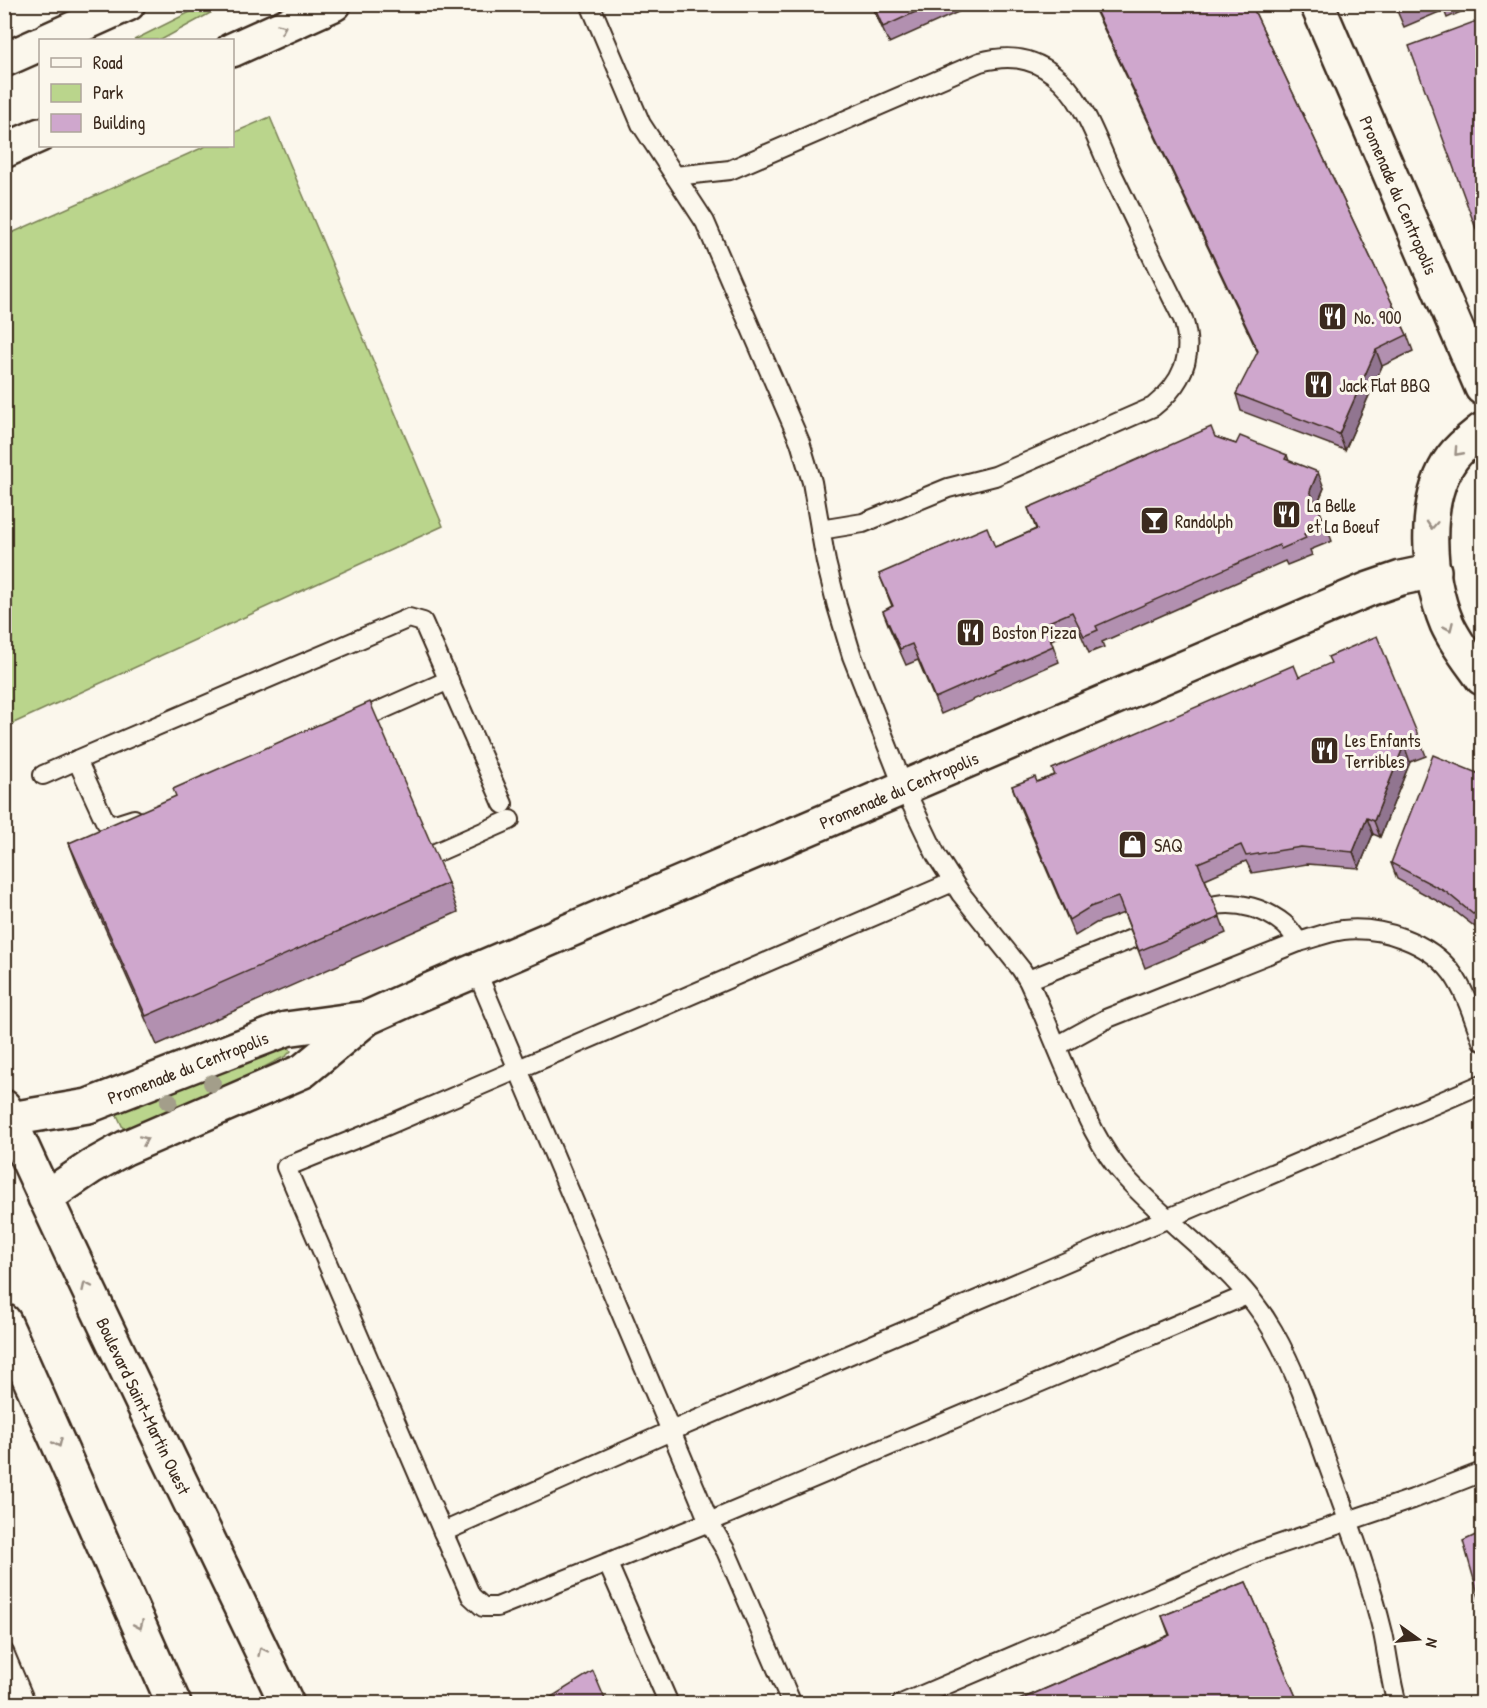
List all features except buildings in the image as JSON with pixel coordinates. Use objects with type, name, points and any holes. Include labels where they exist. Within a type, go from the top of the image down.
[{"type":"street","points":[[50,39],[128,4]]},
{"type":"street","points":[[234,49],[334,4]]},
{"type":"street","name":"Promenade du Centropolis","points":[[1317,4],[1482,388]]},
{"type":"street","points":[[4,60],[39,44]]},
{"type":"street","points":[[4,151],[39,135]]},
{"type":"street","points":[[1482,430],[1452,458],[1440,481],[1432,519],[1431,553],[1436,588],[1448,624],[1455,639],[1482,678]]},
{"type":"street","name":"Promenade du Centropolis","points":[[45,1198],[91,1167],[125,1148],[303,1071],[367,1018],[1369,589],[1417,573],[1434,571]]},
{"type":"street","name":"Promenade du Centropolis","points":[[7,1113],[88,1106],[286,1029],[367,1018]]},
{"type":"street","name":"Boulevard Saint-Martin Ouest","points":[[7,1113],[93,1303],[212,1544],[287,1704]]},
{"type":"street","points":[[4,1321],[174,1704]]},
{"type":"lane","points":[[590,4],[641,124],[705,222],[800,442],[812,482],[830,581],[844,629],[871,706],[904,788],[936,855],[953,882],[1028,980],[1093,1131],[1108,1157],[1126,1178],[1259,1308],[1273,1330],[1309,1410],[1371,1587],[1397,1704]]},
{"type":"lane","points":[[675,176],[730,170],[980,62],[1006,57],[1018,58],[1043,67],[1055,75],[1080,106],[1183,319],[1188,343],[1185,365],[1179,381],[1171,392],[1153,407],[995,476],[948,488],[862,524],[820,530]]},
{"type":"lane","points":[[43,775],[409,618],[423,622],[506,812],[433,854]]},
{"type":"lane","points":[[340,728],[449,680]]},
{"type":"lane","points":[[76,760],[105,821],[115,825],[145,814]]},
{"type":"lane","points":[[953,882],[286,1167],[471,1596],[483,1607],[497,1607],[608,1564],[1246,1295]]},
{"type":"lane","points":[[1216,905],[1238,904],[1263,912],[1286,925],[1299,942]]},
{"type":"lane","points":[[1057,1046],[1108,1018],[1299,942],[1346,930],[1386,933],[1406,940],[1439,959],[1452,973],[1482,1041]]},
{"type":"lane","points":[[1028,980],[1134,938]]},
{"type":"lane","points":[[476,970],[709,1522],[726,1551],[792,1704]]},
{"type":"lane","points":[[443,1532],[671,1431],[1482,1084]]},
{"type":"lane","points":[[901,1704],[1234,1561],[1413,1499],[1482,1472]]},
{"type":"lane","points":[[608,1564],[669,1704]]},
{"type":"lane","points":[[4,1652],[26,1704]]},
{"type":"green space","points":[[204,5],[225,5],[163,39],[136,39]]},
{"type":"green space","points":[[270,117],[443,526],[5,727],[5,236],[204,147],[234,147],[234,133]]},
{"type":"green space","points":[[287,1048],[291,1051],[286,1056],[221,1089],[125,1132],[116,1113],[193,1080]]},
{"type":"place","name":"No. 900","points":[[1333,317]]},
{"type":"place","name":"Jack Flat BBQ","points":[[1318,385]]},
{"type":"place","name":"La Belle et La Boeuf","points":[[1286,515]]},
{"type":"place","name":"Randolph","points":[[1154,521]]},
{"type":"place","name":"Boston Pizza","points":[[971,632]]},
{"type":"place","name":"Les Enfants Terribles","points":[[1324,750]]},
{"type":"place","name":"SAQ","points":[[1133,845]]}]
